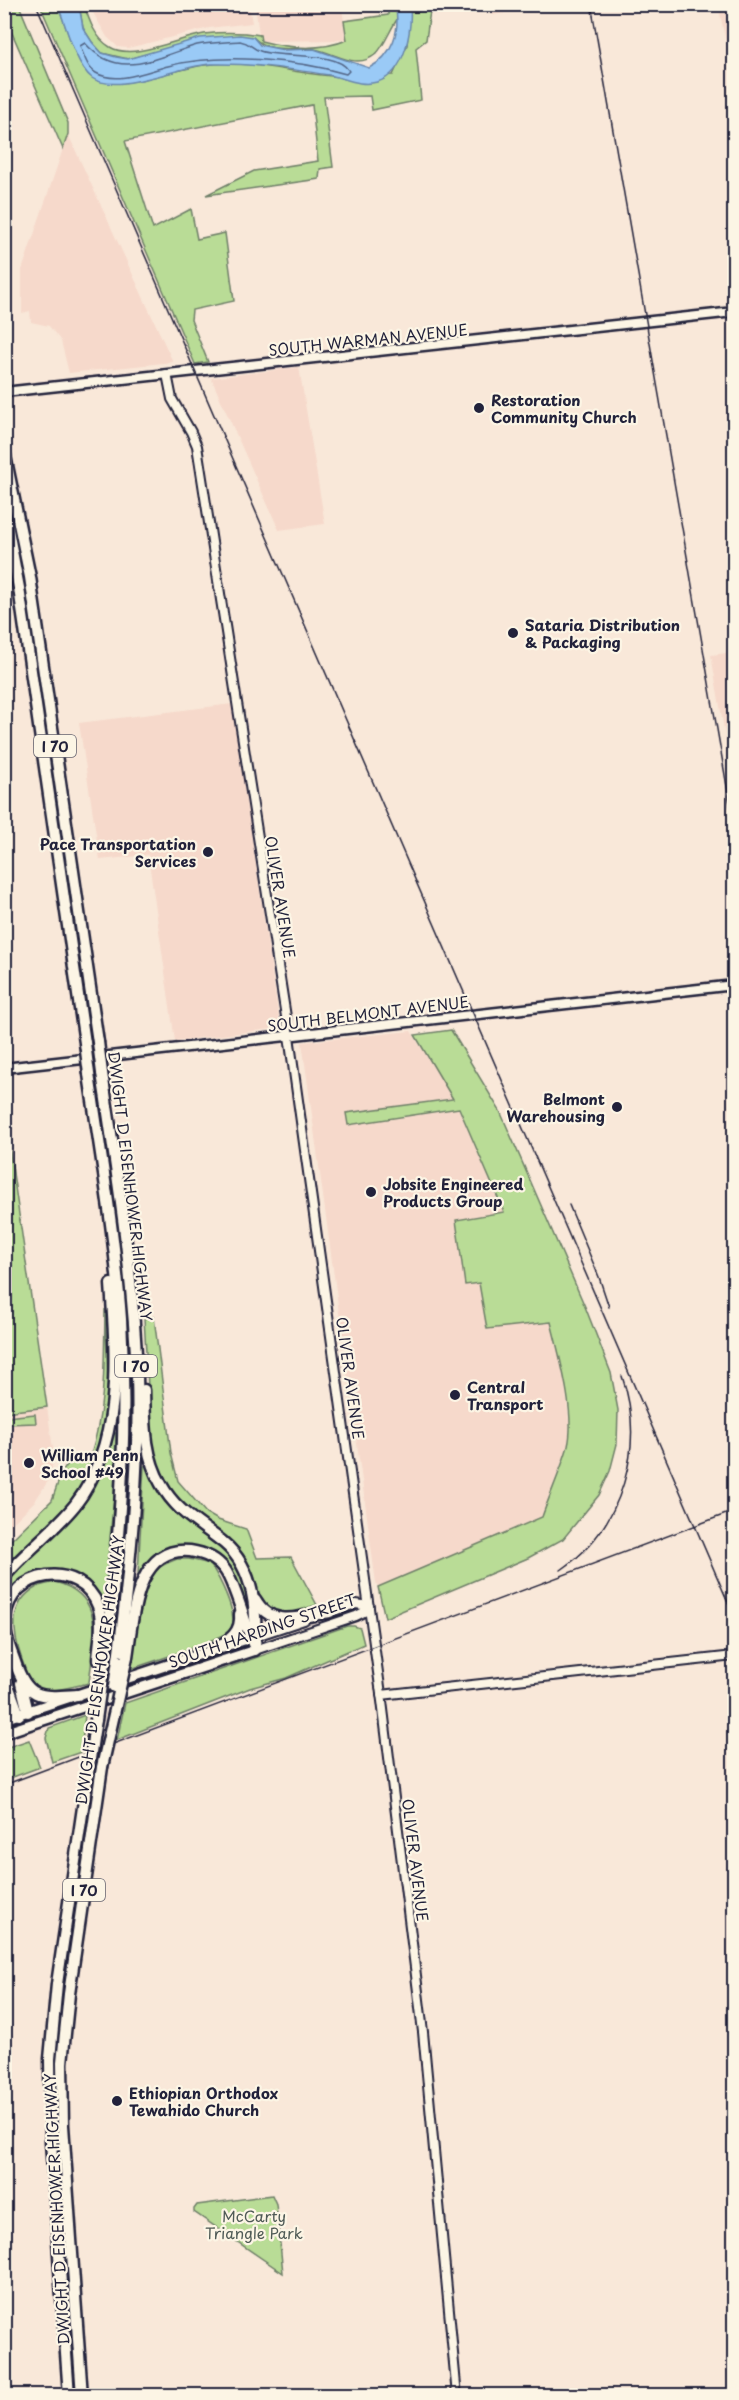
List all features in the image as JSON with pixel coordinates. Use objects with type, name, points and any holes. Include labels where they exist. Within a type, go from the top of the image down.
[{"type":"highway","name":"DWIGHT D EISENHOWER HIGHWAY","points":[[4,451],[30,577],[98,1042],[131,1286],[137,1377],[136,1469],[122,1658],[101,1771],[63,2042],[62,2102],[82,2396]]},
{"type":"highway","name":"DWIGHT D EISENHOWER HIGHWAY","points":[[4,509],[21,600],[118,1289],[124,1406],[120,1535],[51,2036],[50,2111],[69,2396]]},
{"type":"highway","points":[[4,1577],[75,1504],[95,1472],[107,1438],[112,1404],[113,1328],[100,1155]]},
{"type":"highway","points":[[131,1286],[140,1343],[146,1441],[153,1468],[163,1489],[178,1508],[234,1553],[264,1613],[283,1619],[330,1612]]},
{"type":"highway","points":[[122,1658],[142,1580],[152,1565],[168,1554],[182,1551],[193,1551],[217,1562],[230,1578],[239,1607],[253,1637]]},
{"type":"highway","points":[[23,1713],[20,1676],[6,1633],[6,1610],[11,1598],[22,1586],[33,1579],[50,1575],[66,1577],[79,1582],[96,1602],[100,1621],[101,1665]]},
{"type":"highway","points":[[253,1594],[255,1650]]},
{"type":"highway","points":[[216,1649],[237,1631],[240,1620],[239,1607]]},
{"type":"highway","points":[[4,1674],[23,1713]]},
{"type":"highway","points":[[20,1676],[29,1690],[38,1695],[45,1697],[78,1695]]},
{"type":"highway","points":[[4,1710],[9,1697],[9,1687]]},
{"type":"main road","name":"SOUTH WARMAN AVENUE","points":[[4,392],[735,312]]},
{"type":"main road","name":"SOUTH BELMONT AVENUE","points":[[4,1068],[735,985]]},
{"type":"main road","name":"SOUTH HARDING STREET","points":[[4,1719],[253,1637]]},
{"type":"main road","name":"SOUTH HARDING STREET","points":[[4,1733],[255,1650]]},
{"type":"main road","points":[[23,1713],[32,1724]]},
{"type":"street","name":"OLIVER AVENUE","points":[[167,374],[172,399],[197,446],[289,1035],[381,1695],[423,2032],[457,2396]]},
{"type":"street","name":"SOUTH HARDING STREET","points":[[253,1637],[356,1604],[369,1606]]},
{"type":"street","name":"SOUTH HARDING STREET","points":[[255,1650],[356,1616],[369,1606]]},
{"type":"street","points":[[381,1695],[735,1656]]},
{"type":"shaded area","points":[[491,4],[550,5],[493,15]]},
{"type":"shaded area","points":[[92,5],[249,5],[252,23],[209,28],[128,48],[118,47],[107,37],[92,11]]},
{"type":"shaded area","points":[[255,5],[365,5],[342,8],[347,40],[260,41]]},
{"type":"shaded area","points":[[718,5],[734,5],[734,41],[726,42]]},
{"type":"shaded area","points":[[68,134],[173,362],[69,373],[61,341],[49,326],[31,322],[30,311],[22,313],[22,270]]},
{"type":"shaded area","points":[[299,367],[325,524],[279,530],[211,378]]},
{"type":"shaded area","points":[[734,652],[734,786],[711,655]]},
{"type":"shaded area","points":[[232,704],[280,1025],[279,1028],[175,1041],[148,855],[100,860],[79,723]]},
{"type":"shaded area","points":[[411,1031],[454,1099],[347,1113],[348,1124],[458,1107],[504,1213],[466,1285],[479,1282],[487,1329],[551,1321],[565,1380],[570,1432],[568,1446],[542,1517],[378,1587],[302,1042]]},
{"type":"shaded area","name":"William Penn School #49","points":[[47,1407],[54,1456],[50,1478],[35,1501],[5,1531],[4,1412]]},
{"type":"green space","points":[[388,4],[395,5],[398,18],[376,54],[361,61],[345,59],[314,49],[274,48],[260,43],[253,37],[158,51],[128,59],[102,53],[92,42],[83,28],[79,5],[84,5],[100,39],[120,51],[131,51],[156,47],[193,36],[225,33],[260,35],[261,41],[282,45],[326,46],[347,40],[344,21],[388,15]]},
{"type":"green space","points":[[4,5],[19,5],[68,123],[68,134],[63,149],[5,17]]},
{"type":"green space","points":[[40,5],[58,5],[77,55],[87,73],[104,82],[117,83],[147,79],[193,67],[221,64],[253,65],[340,77],[393,75],[407,45],[410,12],[430,11],[426,40],[416,48],[421,100],[372,110],[370,96],[324,97],[333,167],[320,169],[319,179],[206,195],[254,171],[318,161],[312,105],[125,141],[153,229],[191,209],[197,239],[225,233],[234,301],[192,310],[191,320],[208,362],[195,364]]},
{"type":"green space","points":[[451,1030],[500,1111],[586,1309],[611,1373],[618,1410],[617,1444],[610,1471],[599,1495],[563,1539],[528,1558],[385,1618],[378,1587],[542,1517],[568,1446],[570,1433],[566,1384],[551,1322],[487,1329],[479,1283],[465,1285],[456,1220],[504,1212],[459,1108],[348,1125],[346,1113],[453,1099],[415,1035]]},
{"type":"green space","points":[[4,1111],[47,1407],[5,1412],[4,1412]]},
{"type":"green space","points":[[105,1309],[106,1406],[98,1452],[75,1495],[5,1568],[5,1546],[52,1500],[61,1474],[69,1462],[90,1458],[102,1403]]},
{"type":"green space","points":[[154,1317],[171,1453],[178,1481],[206,1513],[218,1520],[246,1529],[257,1558],[291,1557],[317,1605],[282,1615],[268,1611],[262,1603],[248,1565],[234,1546],[176,1499],[164,1481],[155,1458],[151,1438],[144,1318]]},
{"type":"green space","points":[[35,1414],[36,1423],[6,1424],[6,1417]]},
{"type":"green space","points":[[112,1433],[116,1433],[114,1497],[103,1609],[79,1577],[61,1571],[45,1571],[30,1576],[5,1603],[6,1580],[90,1490],[108,1452]]},
{"type":"green space","points":[[148,1465],[161,1492],[230,1553],[247,1591],[254,1622],[249,1621],[217,1556],[154,1557],[148,1561],[140,1575],[138,1574],[144,1466]]},
{"type":"green space","points":[[177,1559],[210,1564],[223,1587],[230,1606],[233,1623],[231,1629],[201,1645],[131,1669],[146,1588],[156,1570]]},
{"type":"green space","points":[[55,1582],[72,1589],[83,1598],[90,1609],[94,1637],[89,1683],[50,1690],[38,1688],[28,1676],[16,1640],[15,1620],[17,1610],[27,1594],[39,1586]]},
{"type":"green space","points":[[347,1626],[360,1628],[364,1644],[286,1678],[250,1688],[117,1740],[125,1703]]},
{"type":"green space","points":[[4,1645],[19,1696],[16,1697],[5,1661]]},
{"type":"green space","points":[[85,1715],[81,1752],[52,1762],[46,1738],[49,1728]]},
{"type":"green space","points":[[29,1740],[40,1767],[5,1780],[5,1748]]},
{"type":"green space","name":"McCarty Triangle Park","points":[[272,2195],[276,2204],[283,2273],[194,2212],[197,2205]]},
{"type":"water","points":[[58,5],[79,5],[83,28],[92,42],[102,53],[128,59],[200,38],[240,35],[253,37],[260,45],[284,50],[314,49],[369,68],[384,57],[393,41],[397,24],[395,5],[410,5],[410,26],[401,61],[387,77],[377,82],[359,83],[329,75],[270,67],[211,64],[117,84],[103,83],[86,72],[72,44]]},
{"type":"railway","points":[[36,4],[734,1616]]},
{"type":"railway","points":[[591,4],[734,827]]},
{"type":"railway","points":[[569,1205],[609,1307]]},
{"type":"railway","points":[[561,1570],[582,1552],[600,1531],[614,1508],[624,1483],[630,1457],[631,1430],[629,1403],[622,1376]]},
{"type":"railway","points":[[4,1785],[734,1511]]},
{"type":"place","name":"Restoration Community Church","points":[[479,408]]},
{"type":"place","name":"Sataria Distribution & Packaging","points":[[513,633]]},
{"type":"place","name":"Pace Transportation Services","points":[[208,852]]},
{"type":"place","name":"Belmont Warehousing","points":[[617,1107]]},
{"type":"place","name":"Jobsite Engineered Products Group","points":[[371,1192]]},
{"type":"place","name":"Central Transport","points":[[455,1395]]},
{"type":"place","name":"William Penn School #49","points":[[29,1463]]},
{"type":"place","name":"Ethiopian Orthodox Tewahido Church","points":[[117,2101]]}]
